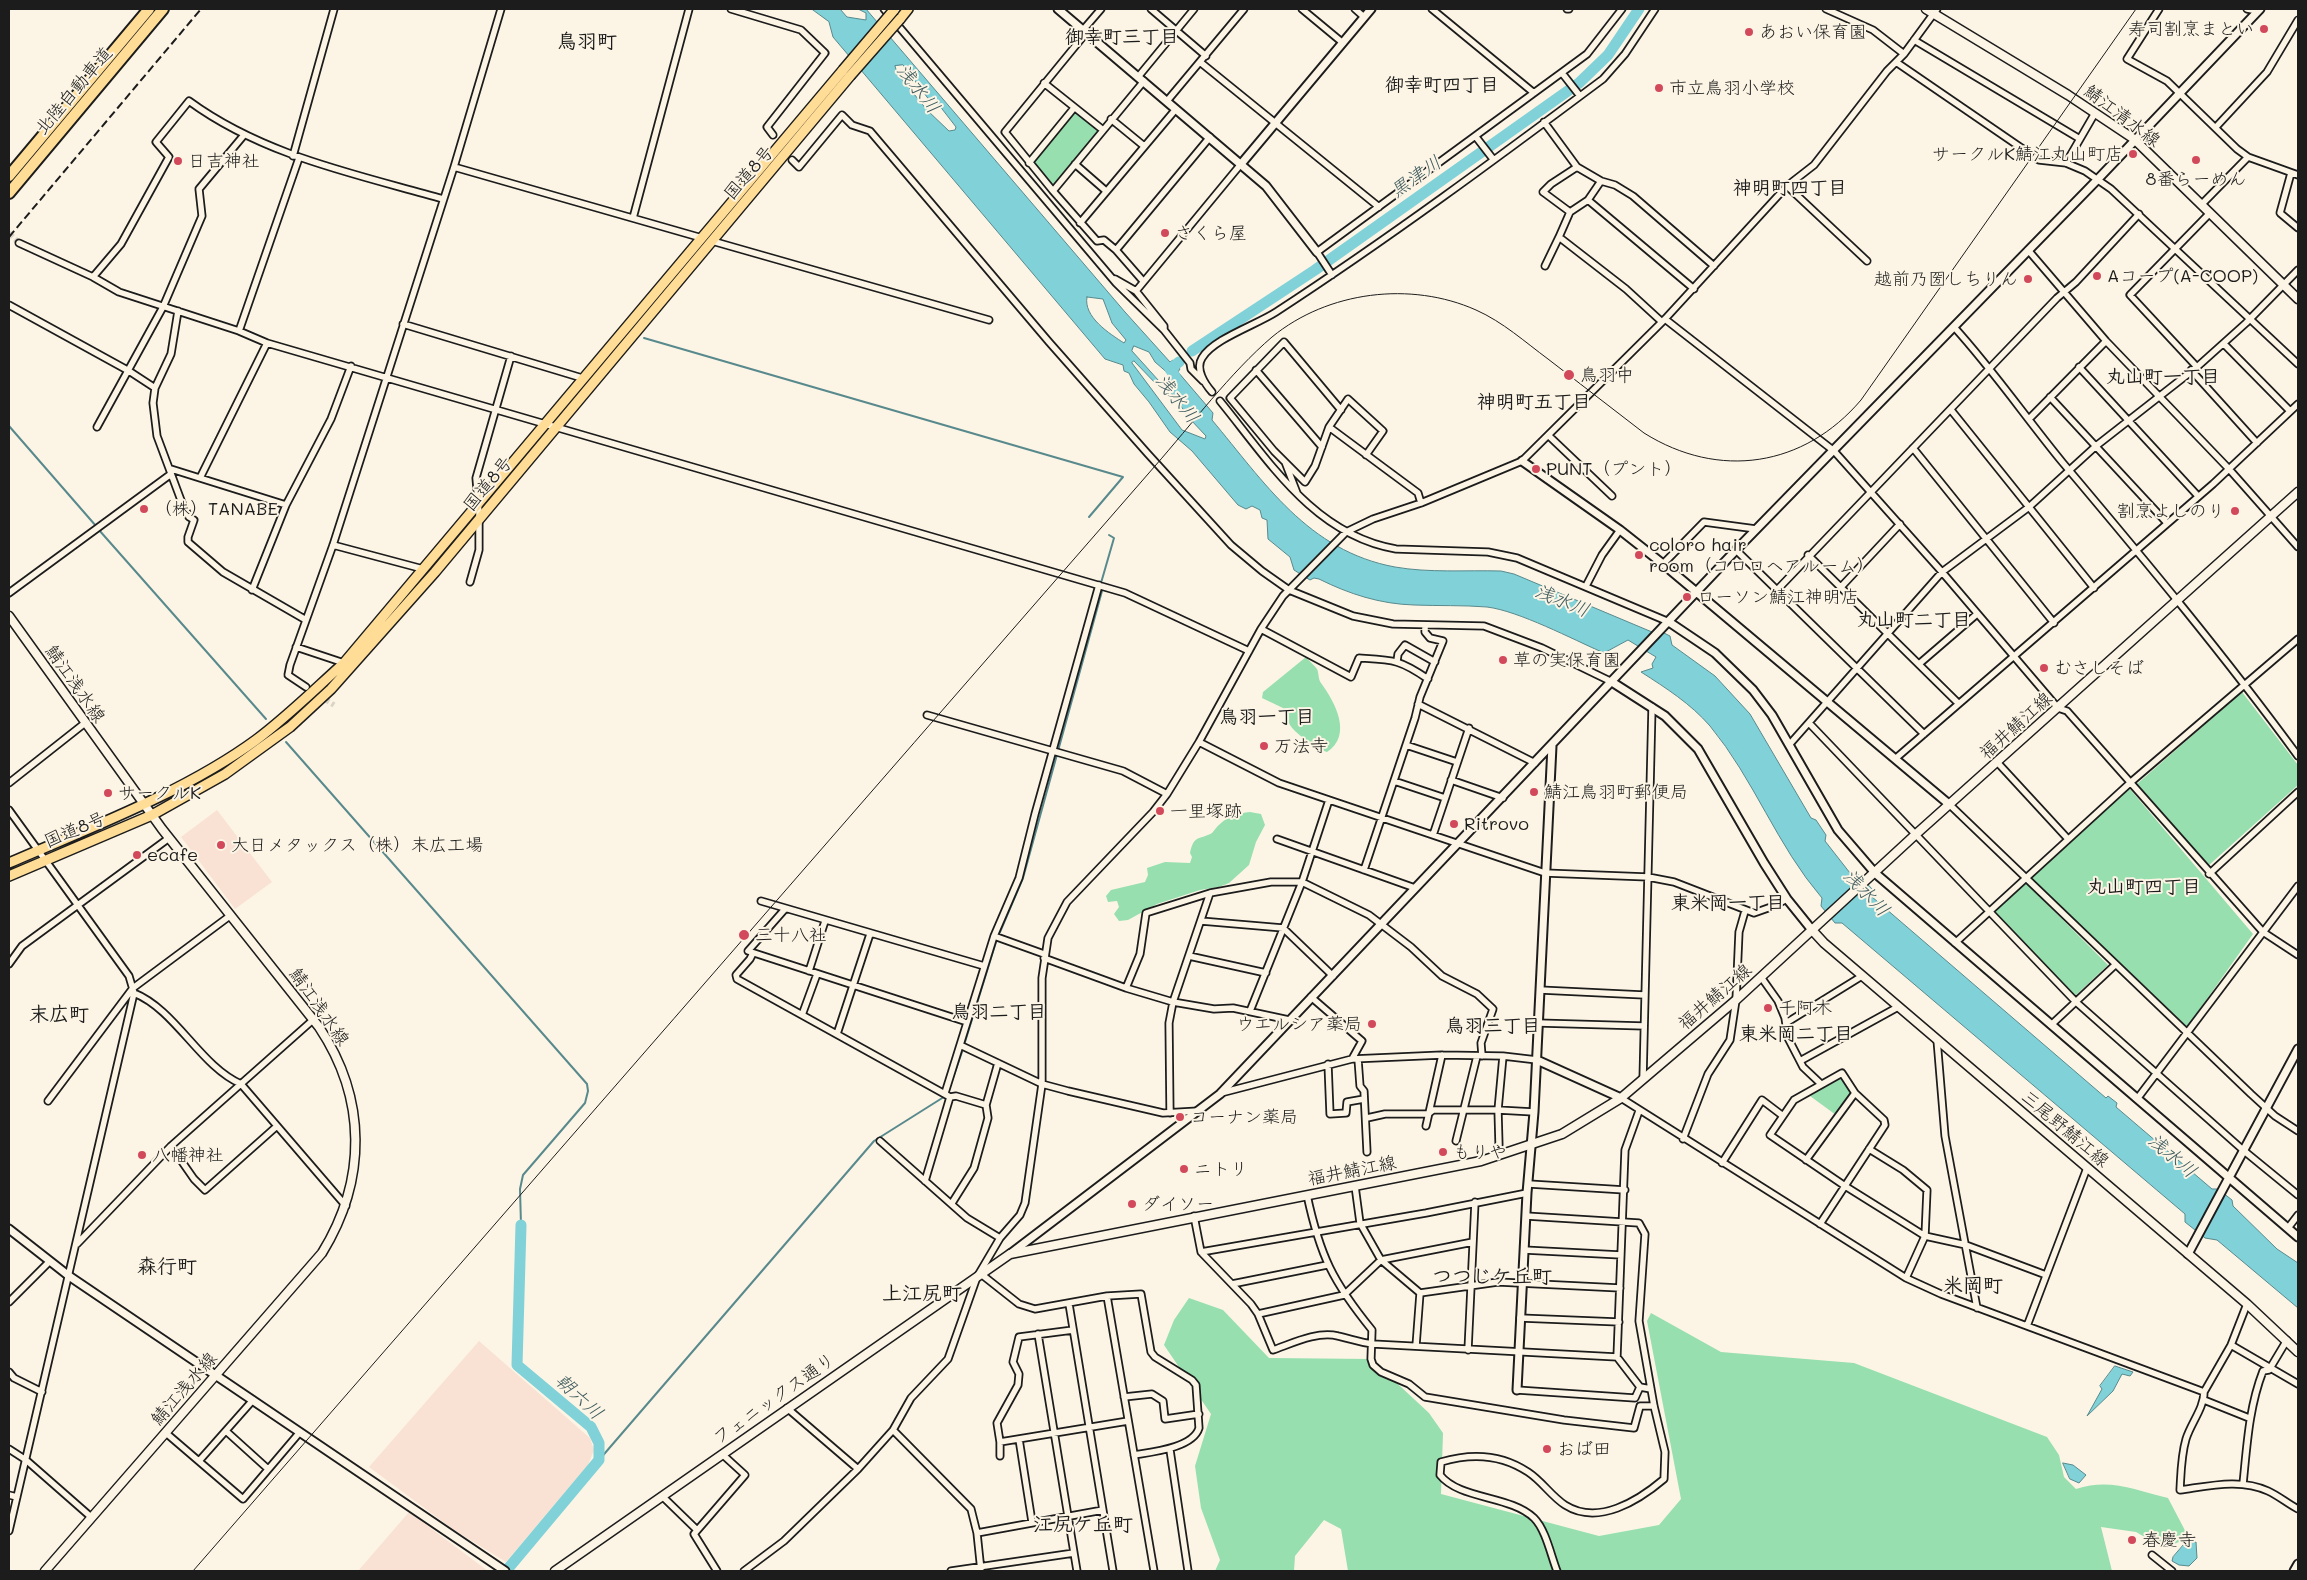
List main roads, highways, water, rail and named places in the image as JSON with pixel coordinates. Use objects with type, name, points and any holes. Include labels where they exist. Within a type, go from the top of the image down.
[{"type":"highway","name":"北陸自動車道","points":[[9,176],[149,9]]},
{"type":"highway","name":"北陸自動車道","points":[[9,193],[164,9]]},
{"type":"highway","name":"国道8号","points":[[9,876],[152,815],[225,774],[290,727],[353,666],[479,520],[712,241],[847,73],[895,9]]},
{"type":"highway","name":"国道8号","points":[[9,863],[199,776],[255,740],[292,712],[344,663],[545,425],[582,378],[702,238],[847,73],[908,9]]},
{"type":"main road","name":"鯖江清水線","points":[[1932,10],[2134,139],[2298,299]]},
{"type":"main road","name":"福井鯖江線","points":[[1010,1254],[1194,1216],[1481,1161],[1562,1134],[1621,1098],[1736,1000],[1916,835],[2298,492]]},
{"type":"main road","name":"鯖江浅水線","points":[[9,616],[169,838],[314,1019],[336,1055],[348,1085],[352,1107],[356,1158],[346,1206],[322,1253],[45,1571]]},
{"type":"main road","name":"三尾野鯖江線","points":[[1812,930],[1824,943],[1898,1007],[2247,1304],[2298,1352]]},
{"type":"main road","name":"フェニックス通り","points":[[555,1571],[1010,1254]]},
{"type":"water","name":"浅水川","points":[[812,9],[840,9],[847,17],[866,20],[866,13],[858,9],[866,9],[1125,312],[1170,362],[1173,360],[1180,369],[1178,372],[1213,413],[1212,420],[1250,467],[1290,511],[1313,530],[1337,546],[1364,559],[1395,567],[1434,571],[1501,571],[1514,574],[1652,632],[1658,630],[1670,636],[1672,645],[1715,676],[1750,714],[1811,818],[1816,820],[1826,835],[1825,841],[1850,873],[1858,874],[1873,890],[1871,896],[2106,1098],[2108,1096],[2117,1103],[2116,1107],[2212,1189],[2218,1189],[2232,1200],[2233,1206],[2277,1249],[2298,1263],[2298,1308],[2217,1240],[2205,1238],[2185,1222],[2185,1214],[1842,923],[1835,923],[1821,906],[1822,898],[1806,878],[1778,835],[1726,746],[1703,718],[1686,703],[1641,672],[1653,668],[1652,664],[1656,657],[1628,640],[1604,653],[1530,620],[1500,610],[1478,606],[1389,603],[1353,594],[1319,579],[1314,578],[1310,580],[1294,570],[1290,557],[1268,539],[1267,520],[1262,518],[1260,510],[1252,506],[1246,509],[1238,505],[1192,451],[1170,432],[1134,384],[1129,373],[1124,371],[1123,365],[1105,359],[833,37],[829,22]],"holes":[[[903,65],[930,101],[939,105],[956,127],[955,130],[949,131],[927,110],[897,73],[895,66]],[[1087,297],[1103,299],[1112,323],[1126,340],[1124,343],[1093,318],[1087,304]],[[1134,346],[1149,352],[1155,362],[1170,375],[1168,383],[1159,381],[1132,351]],[[1134,361],[1159,387],[1173,395],[1190,419],[1206,436],[1205,439],[1182,430],[1132,363]]]},
{"type":"water","points":[[2115,1366],[2133,1372],[2130,1376],[2122,1374],[2113,1391],[2087,1416],[2102,1389],[2100,1386]]},
{"type":"water","points":[[2063,1463],[2073,1465],[2086,1475],[2079,1483],[2070,1479]]},
{"type":"water","points":[[2187,1541],[2196,1542],[2197,1558],[2189,1566],[2179,1565],[2172,1561],[2173,1557]]},
{"type":"waterway","name":"黒津川","points":[[1192,351],[1315,270],[1579,83],[1608,55],[1639,9]]},
{"type":"waterway","points":[[644,338],[1123,477],[1089,517]]},
{"type":"waterway","name":"黒津川","points":[[1175,376],[1170,369],[1179,362]]},
{"type":"waterway","points":[[9,426],[96,526]]},
{"type":"waterway","points":[[99,530],[266,719]]},
{"type":"waterway","points":[[1101,583],[1114,538],[1109,535]]},
{"type":"waterway","points":[[1000,932],[1023,878],[1102,591]]},
{"type":"waterway","points":[[286,742],[587,1084],[588,1091],[585,1103],[523,1175],[520,1189],[521,1225]]},
{"type":"waterway","points":[[965,1042],[996,942]]},
{"type":"waterway","points":[[599,1460],[874,1141],[947,1095],[962,1052]]},
{"type":"waterway","name":"朝六川","points":[[506,1571],[599,1460],[599,1443],[591,1427],[517,1365],[521,1225]]},
{"type":"tunnel","points":[[9,233],[19,243]]},
{"type":"tunnel","points":[[310,690],[334,705]]},
{"type":"tram line","points":[[193,1571],[1212,399],[1241,366],[1272,337],[1294,321],[1318,309],[1371,295],[1425,296],[1451,301],[1476,310],[1505,326],[1644,433],[1673,448],[1702,457],[1731,461],[1759,459],[1787,452],[1814,440],[1838,423],[1861,400],[2136,9]]},
{"type":"railway","points":[[9,237],[201,9]]},
{"type":"place","name":"寿司割烹まとい","points":[[2264,29]]},
{"type":"place","name":"あおい保育園","points":[[1749,32]]},
{"type":"place","name":"市立鳥羽小学校","points":[[1659,88]]},
{"type":"place","name":"サークルK鯖江丸山町店","points":[[2133,154]]},
{"type":"place","name":"8番らーめん","points":[[2196,160]]},
{"type":"place","name":"日吉神社","points":[[178,161]]},
{"type":"place","name":"さくら屋","points":[[1165,233]]},
{"type":"place","name":"Aコープ(A-COOP)","points":[[2097,276]]},
{"type":"place","name":"越前乃圀しちりん","points":[[2028,279]]},
{"type":"place","name":"鳥羽中","points":[[1569,375]]},
{"type":"place","name":"PUNT（プント）","points":[[1536,469]]},
{"type":"place","name":"（株）TANABE","points":[[144,509]]},
{"type":"place","name":"割烹よしのり","points":[[2235,511]]},
{"type":"place","name":"coloro hair room（コロロヘアルーム）","points":[[1639,555]]},
{"type":"place","name":"ローソン鯖江神明店","points":[[1687,597]]},
{"type":"place","name":"草の実保育園","points":[[1503,660]]},
{"type":"place","name":"むさしそば","points":[[2044,668]]},
{"type":"place","name":"万法寺","points":[[1264,746]]},
{"type":"place","name":"鯖江鳥羽町郵便局","points":[[1534,792]]},
{"type":"place","name":"サークルK","points":[[108,793]]},
{"type":"place","name":"一里塚跡","points":[[1160,811]]},
{"type":"place","name":"Ritrovo","points":[[1454,824]]},
{"type":"place","name":"大日メタックス（株）末広工場","points":[[221,845]]},
{"type":"place","name":"ecafe","points":[[137,855]]},
{"type":"place","name":"三十八社","points":[[744,935]]},
{"type":"place","name":"千阿木","points":[[1768,1008]]},
{"type":"place","name":"ウエルシア薬局","points":[[1372,1024]]},
{"type":"place","name":"コーナン薬局","points":[[1180,1117]]},
{"type":"place","name":"もりや","points":[[1443,1152]]},
{"type":"place","name":"八幡神社","points":[[142,1155]]},
{"type":"place","name":"ニトリ","points":[[1184,1169]]},
{"type":"place","name":"ダイソー","points":[[1132,1204]]},
{"type":"place","name":"おば田","points":[[1547,1449]]},
{"type":"place","name":"春慶寺","points":[[2132,1540]]},
{"type":"district","name":"御幸町三丁目","points":[[1122,37]]},
{"type":"district","name":"鳥羽町","points":[[587,42]]},
{"type":"district","name":"御幸町四丁目","points":[[1442,85]]},
{"type":"district","name":"神明町四丁目","points":[[1790,188]]},
{"type":"district","name":"丸山町一丁目","points":[[2163,377]]},
{"type":"district","name":"神明町五丁目","points":[[1534,402]]},
{"type":"district","name":"丸山町二丁目","points":[[1914,620]]},
{"type":"district","name":"鳥羽一丁目","points":[[1267,717]]},
{"type":"district","name":"丸山町四丁目","points":[[2144,887]]},
{"type":"district","name":"東米岡一丁目","points":[[1728,903]]},
{"type":"district","name":"鳥羽二丁目","points":[[999,1012]]},
{"type":"district","name":"末広町","points":[[59,1015]]},
{"type":"district","name":"鳥羽三丁目","points":[[1493,1026]]},
{"type":"district","name":"東米岡二丁目","points":[[1796,1034]]},
{"type":"district","name":"森行町","points":[[167,1267]]},
{"type":"district","name":"つつじケ丘町","points":[[1492,1277]]},
{"type":"district","name":"米岡町","points":[[1973,1286]]},
{"type":"district","name":"上江尻町","points":[[922,1294]]},
{"type":"district","name":"江尻ケ丘町","points":[[1083,1525]]}]
